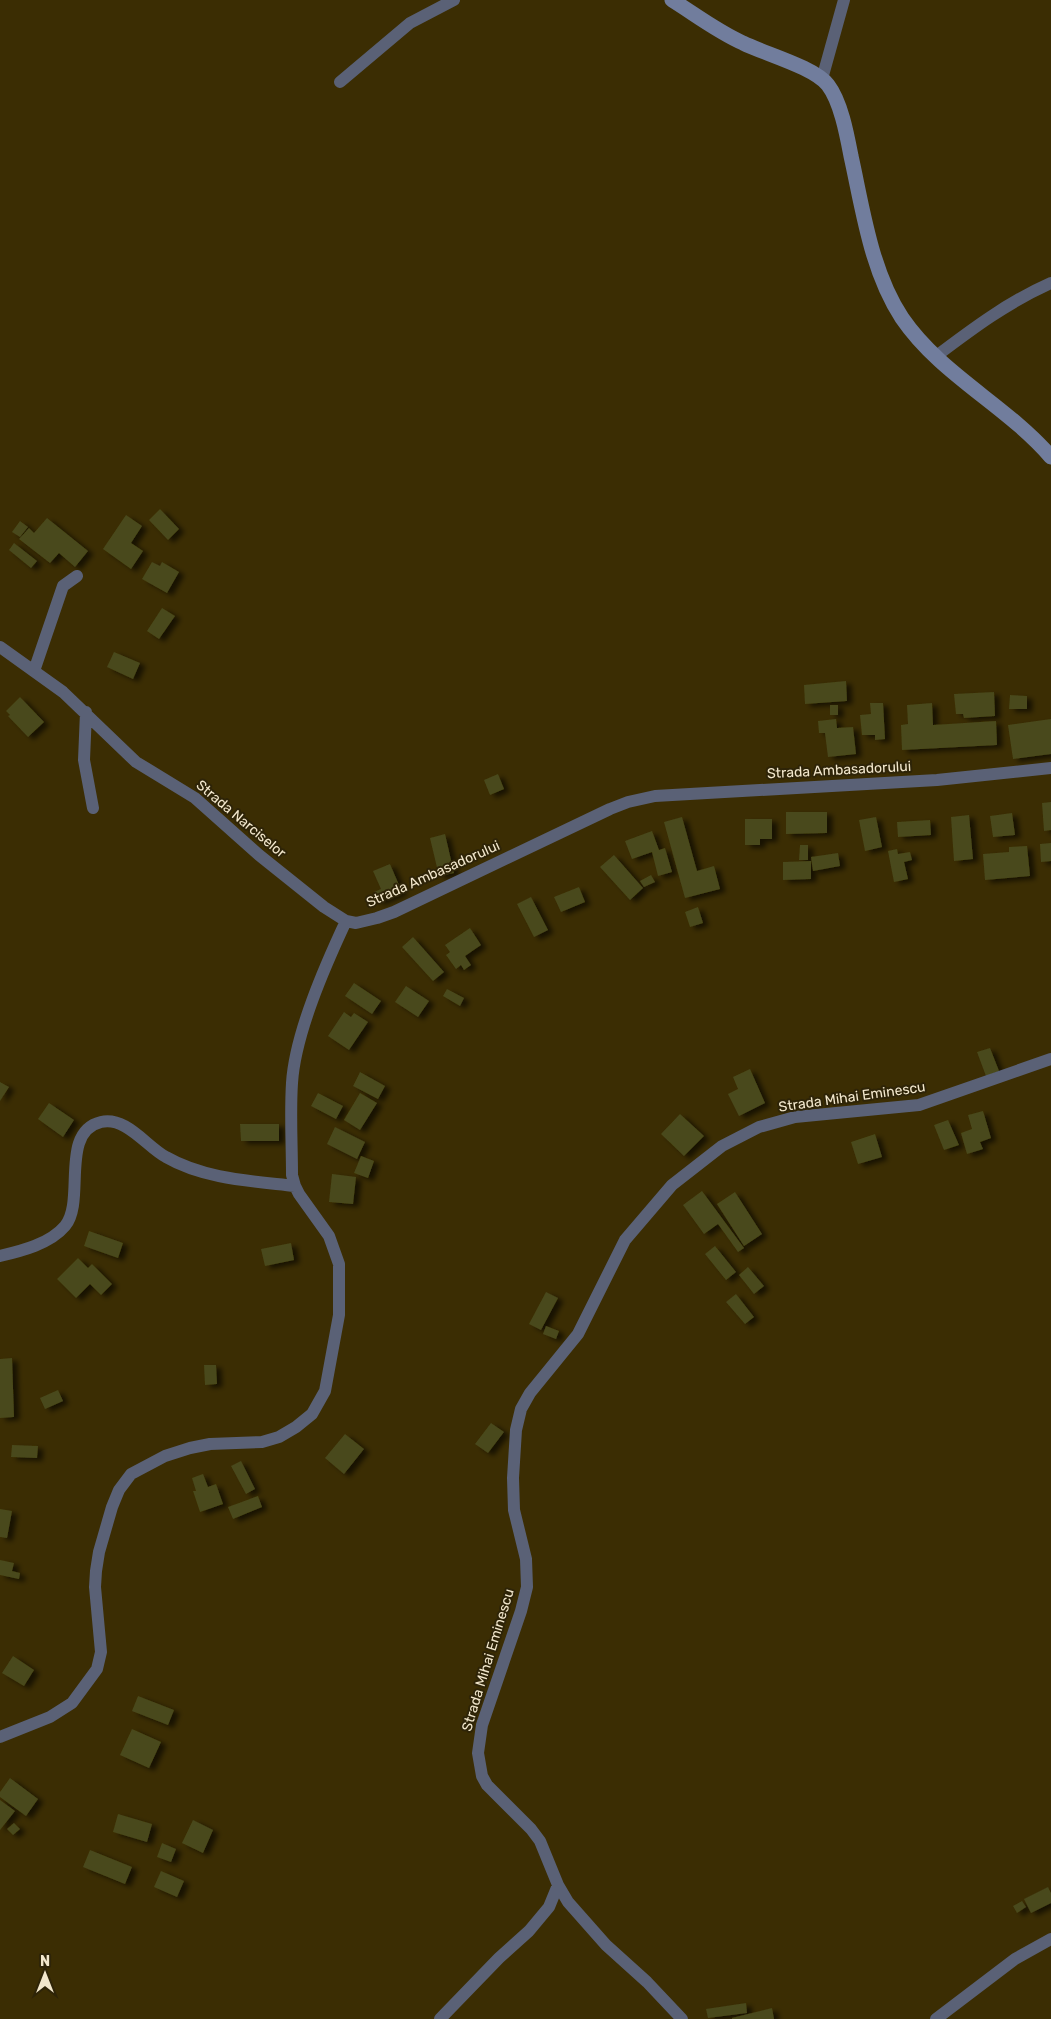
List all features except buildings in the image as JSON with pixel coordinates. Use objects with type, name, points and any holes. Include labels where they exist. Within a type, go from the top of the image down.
[{"type":"main road","points":[[672,0],[742,43],[822,79],[833,94],[847,137],[877,265],[903,319],[935,357],[1031,436],[1051,457]]},
{"type":"street","points":[[340,82],[410,23],[454,0]]},
{"type":"street","points":[[822,79],[844,0]]},
{"type":"street","points":[[935,357],[987,318],[1032,291],[1051,283]]},
{"type":"street","points":[[34,671],[64,586],[77,576]]},
{"type":"street","name":"Strada Narciselor","points":[[0,647],[63,692],[136,762],[195,798],[259,855],[324,907],[346,921]]},
{"type":"street","points":[[86,712],[84,760],[93,808]]},
{"type":"street","name":"Strada Ambasadorului","points":[[346,921],[356,923],[394,912],[610,809],[641,798],[727,791],[937,780],[1051,768]]},
{"type":"street","points":[[0,1737],[50,1717],[72,1703],[97,1668],[101,1652],[94,1587],[99,1552],[112,1507],[119,1490],[131,1474],[165,1456],[190,1448],[210,1444],[262,1442],[279,1438],[312,1414],[325,1391],[339,1315],[339,1264],[329,1236],[294,1186],[292,1175],[291,1109],[295,1060],[320,983],[346,921]]},
{"type":"street","name":"Strada Mihai Eminescu","points":[[682,2019],[647,1982],[606,1944],[568,1902],[558,1885],[540,1841],[487,1785],[482,1776],[478,1754],[482,1725],[521,1612],[527,1588],[526,1559],[514,1510],[512,1478],[517,1424],[522,1409],[530,1393],[578,1334],[626,1240],[672,1185],[722,1146],[759,1127],[795,1117],[919,1105],[1051,1059]]},
{"type":"street","points":[[0,1256],[46,1241],[60,1232],[66,1225],[72,1212],[77,1150],[83,1136],[90,1127],[102,1122],[113,1122],[124,1126],[156,1152],[188,1168],[223,1177],[294,1186]]},
{"type":"street","points":[[440,2019],[529,1931],[549,1907],[558,1885]]},
{"type":"street","points":[[936,2019],[1014,1959],[1051,1939]]}]
